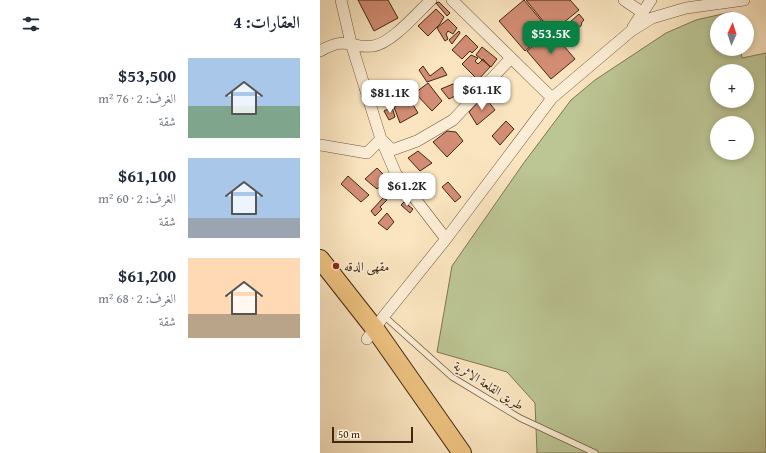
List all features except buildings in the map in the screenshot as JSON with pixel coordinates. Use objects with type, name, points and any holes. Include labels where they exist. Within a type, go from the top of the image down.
[{"type":"highway","points":[[322,271],[376,328],[462,453]]},
{"type":"highway","points":[[376,328],[448,453]]},
{"type":"street","points":[[341,0],[351,43],[382,139],[396,174],[446,239]]},
{"type":"street","points":[[320,51],[332,44],[342,42],[374,46],[384,42],[431,0]]},
{"type":"street","points":[[452,0],[552,98]]},
{"type":"street","points":[[624,0],[643,13]]},
{"type":"street","points":[[631,31],[651,0]]},
{"type":"street","points":[[376,328],[446,239],[552,98],[631,31],[652,18],[686,8],[744,0]]},
{"type":"street","points":[[382,139],[392,150],[417,141],[444,126],[453,120],[511,58]]},
{"type":"street","points":[[320,145],[367,153],[382,139]]},
{"type":"lane","name":"طريق القلعة الاثرية","points":[[376,328],[452,377],[520,418],[595,453]]},
{"type":"green space","points":[[710,17],[710,56],[742,56],[742,58],[766,53],[766,453],[537,453],[535,403],[507,372],[437,352],[452,266],[523,164],[571,100],[595,80],[666,33],[696,20]]},
{"type":"place","name":"مقهى الدقه","points":[[336,266]]}]
